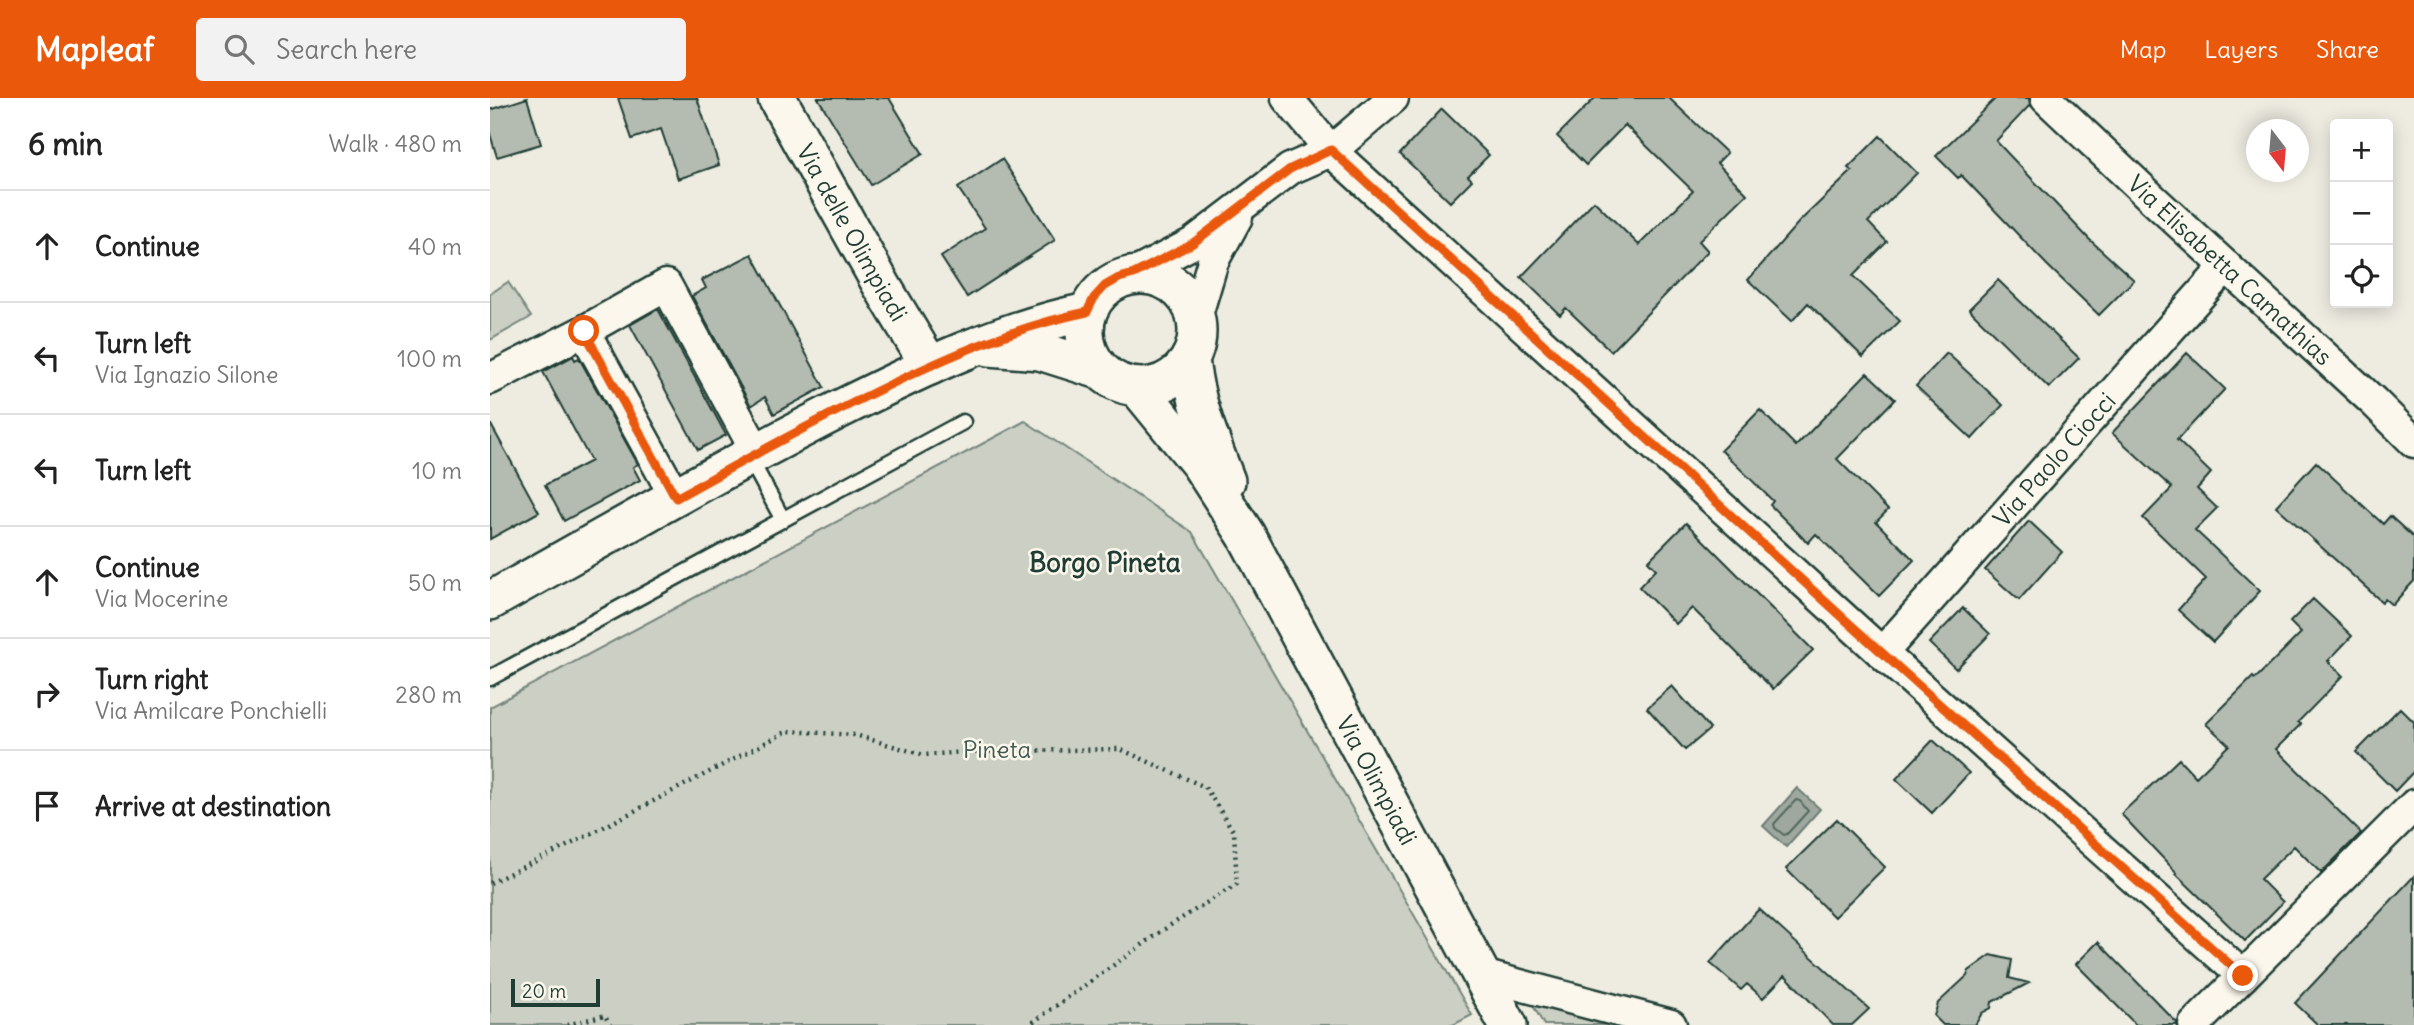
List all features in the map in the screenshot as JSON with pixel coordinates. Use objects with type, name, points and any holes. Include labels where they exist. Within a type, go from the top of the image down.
[{"type":"street","name":"Via delle Olimpiadi","points":[[777,98],[930,366]]},
{"type":"street","points":[[1287,98],[1331,150],[1882,653],[2243,976]]},
{"type":"street","points":[[1100,370],[1091,358],[1085,342],[1084,327],[1094,298],[1105,286],[1193,243],[1290,169],[1331,150],[1393,98]]},
{"type":"street","name":"Via Elisabetta Camathias","points":[[2046,98],[2348,377],[2414,442]]},
{"type":"street","points":[[1196,318],[1213,261],[1247,202]]},
{"type":"street","name":"Via Paolo Ciocci","points":[[1882,653],[2226,266]]},
{"type":"street","points":[[974,346],[1040,351],[1100,370],[1124,385],[1153,386],[1167,380],[1180,371],[1190,359],[1198,332],[1196,318],[1190,303],[1173,285],[1151,275],[1134,274]]},
{"type":"street","points":[[490,379],[666,285],[753,455]]},
{"type":"street","points":[[490,600],[753,455],[930,366],[1025,327],[1087,312]]},
{"type":"street","points":[[584,331],[676,498]]},
{"type":"street","name":"Via Olimpiadi","points":[[1190,359],[1192,380],[1208,433],[1246,535]]},
{"type":"street","name":"Via Olimpiadi","points":[[1137,387],[1200,464],[1246,535],[1508,1025]]},
{"type":"street","points":[[2194,1025],[2414,805]]},
{"type":"street","points":[[1482,975],[1671,1025]]},
{"type":"lane","points":[[490,678],[963,422]]},
{"type":"lane","points":[[753,455],[783,520]]},
{"type":"path","points":[[490,883],[788,731],[855,735],[924,755],[1120,749],[1205,787],[1234,832],[1237,884],[1169,926],[1029,1025]]},
{"type":"path","points":[[567,1025],[605,1016],[610,1025]]},
{"type":"green space","points":[[508,282],[531,317],[490,340],[490,294]]},
{"type":"green space","name":"Pineta","points":[[1025,421],[1192,532],[1472,1015],[1453,1025],[490,1025],[490,707]]},
{"type":"green space","points":[[1522,986],[1671,1025],[1544,1025]]},
{"type":"water","points":[[1797,788],[1820,809],[1786,847],[1763,826]]},
{"type":"building","points":[[527,98],[541,144],[497,157],[490,134],[490,110]]},
{"type":"building","points":[[618,98],[697,98],[719,165],[678,179],[661,129],[632,139]]},
{"type":"building","points":[[818,98],[889,98],[923,154],[871,185]]},
{"type":"building","points":[[1595,98],[1669,98],[1727,153],[1717,163],[1747,194],[1699,241],[1708,251],[1611,351],[1566,308],[1560,315],[1521,277],[1594,201],[1639,245],[1693,191],[1625,125],[1586,165],[1557,136]]},
{"type":"building","points":[[1996,98],[2029,98],[2030,105],[1996,141],[2089,239],[2134,280],[2099,315],[1961,175],[1958,178],[1936,156]]},
{"type":"building","points":[[1442,109],[1489,155],[1468,176],[1472,180],[1450,202],[1400,154]]},
{"type":"building","points":[[1880,136],[1917,173],[1868,222],[1887,242],[1853,276],[1900,321],[1863,357],[1808,303],[1792,321],[1748,280],[1799,222],[1852,171],[1848,168]]},
{"type":"building","points":[[1002,159],[1055,240],[967,297],[941,257],[985,228],[958,188]]},
{"type":"building","points":[[752,254],[824,387],[774,414],[765,397],[751,406],[692,296],[706,288],[702,280]]},
{"type":"building","points":[[1998,280],[2079,358],[2049,388],[1969,309]]},
{"type":"building","points":[[658,309],[726,435],[698,450],[630,325]]},
{"type":"building","points":[[1947,353],[2003,405],[1972,439],[1916,386]]},
{"type":"building","points":[[2187,353],[2225,389],[2177,440],[2211,473],[2197,489],[2217,508],[2195,530],[2260,591],[2213,642],[2178,610],[2206,579],[2143,518],[2172,488],[2112,433]]},
{"type":"building","points":[[573,356],[575,360],[579,358],[638,464],[633,467],[640,480],[564,521],[545,485],[591,461],[543,372]]},
{"type":"building","points":[[1867,373],[1895,399],[1837,459],[1888,510],[1876,522],[1914,560],[1879,596],[1816,534],[1808,543],[1770,505],[1773,501],[1721,450],[1760,410],[1796,446]]},
{"type":"building","points":[[490,423],[539,512],[490,539]]},
{"type":"building","points":[[2316,462],[2383,524],[2390,516],[2414,538],[2414,581],[2392,605],[2385,599],[2382,602],[2276,506]]},
{"type":"building","points":[[2029,521],[2062,552],[2019,600],[1985,570]]},
{"type":"building","points":[[1686,523],[1813,650],[1773,689],[1692,608],[1676,624],[1639,587],[1656,569],[1648,561]]},
{"type":"building","points":[[2313,599],[2352,636],[2328,661],[2343,676],[2276,749],[2361,833],[2321,873],[2294,846],[2260,879],[2283,902],[2245,941],[2176,874],[2121,814],[2179,759],[2196,777],[2229,745],[2206,724],[2301,633],[2290,622]]},
{"type":"building","points":[[1963,608],[1990,634],[1956,669],[1929,643]]},
{"type":"building","points":[[1672,686],[1710,729],[1685,750],[1647,708]]},
{"type":"building","points":[[2400,708],[2414,722],[2414,771],[2395,791],[2356,752]]},
{"type":"building","points":[[1933,740],[1969,773],[1932,813],[1896,779]]},
{"type":"building","points":[[1837,819],[1885,867],[1834,917],[1786,869]]},
{"type":"building","points":[[2414,876],[2414,1025],[2318,1025],[2295,1003]]},
{"type":"building","points":[[1759,909],[1869,1009],[1852,1025],[1833,1025],[1785,975],[1763,998],[1747,984],[1741,990],[1710,963]]},
{"type":"building","points":[[2098,942],[2177,1025],[2136,1025],[2076,964]]},
{"type":"building","points":[[1991,955],[2012,960],[2009,978],[2029,983],[1992,1002],[1991,1008],[1982,1013],[1975,1025],[1943,1025],[1934,1016],[1938,1003],[1969,971]]},
{"type":"district","name":"Borgo Pineta","points":[[1105,562]]},
{"type":"route","points":[[584,331],[676,498],[867,396],[974,346],[1012,331],[1087,312],[1094,298],[1105,286],[1193,243],[1290,169],[1331,150],[1851,625],[2243,976]]}]
